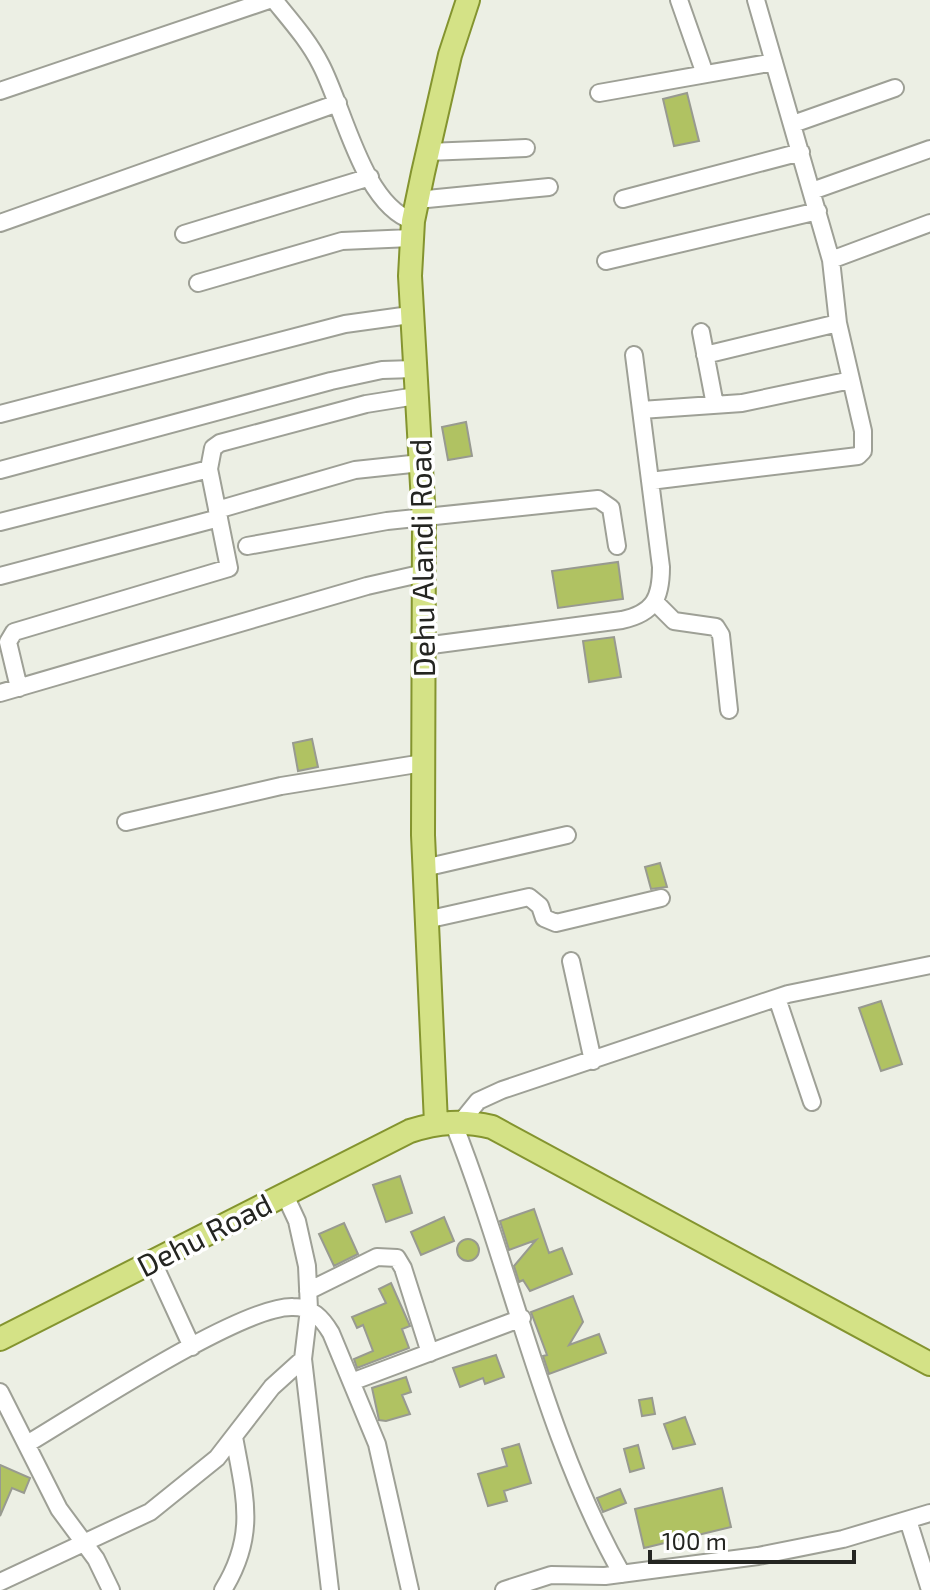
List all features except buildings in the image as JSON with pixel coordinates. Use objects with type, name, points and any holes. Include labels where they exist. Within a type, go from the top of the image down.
[{"type":"main road","name":"Dehu Alandi Road","points":[[450,1123],[426,920],[424,520],[410,315],[414,220],[450,55],[468,0]]},
{"type":"main road","name":"Dehu Road","points":[[0,1339],[410,1131],[450,1123]]},
{"type":"main road","points":[[450,1123],[492,1127],[930,1364]]},
{"type":"street","points":[[0,91],[271,0],[310,46],[370,177],[388,208],[414,220]]},
{"type":"street","points":[[679,0],[705,74]]},
{"type":"street","points":[[650,481],[858,456],[863,451],[864,442],[838,323],[831,260],[756,0]]},
{"type":"street","points":[[599,93],[774,62]]},
{"type":"street","points":[[793,124],[895,88]]},
{"type":"street","points":[[0,223],[338,103]]},
{"type":"street","points":[[427,152],[526,148]]},
{"type":"street","points":[[812,191],[930,149]]},
{"type":"street","points":[[623,199],[801,152]]},
{"type":"street","points":[[184,234],[370,177]]},
{"type":"street","points":[[198,283],[414,220],[549,187]]},
{"type":"street","points":[[606,261],[818,211]]},
{"type":"street","points":[[831,260],[930,223]]},
{"type":"street","points":[[0,414],[345,324],[410,315]]},
{"type":"street","points":[[705,355],[838,323]]},
{"type":"street","points":[[701,332],[715,405]]},
{"type":"street","points":[[424,646],[622,620],[647,612],[656,603],[661,592],[661,567],[634,355]]},
{"type":"street","points":[[0,470],[331,381],[382,370],[414,369]]},
{"type":"street","points":[[641,410],[765,399],[851,380]]},
{"type":"street","points":[[19,688],[4,636],[229,568],[209,469],[213,448],[229,440],[366,404],[416,396]]},
{"type":"street","points":[[0,576],[218,514],[355,470],[421,463]]},
{"type":"street","points":[[0,522],[209,469]]},
{"type":"street","points":[[247,546],[387,521],[424,520],[598,499],[607,502],[617,546]]},
{"type":"street","points":[[0,693],[367,586],[424,573]]},
{"type":"street","points":[[656,603],[674,621],[716,627],[721,635],[729,710]]},
{"type":"street","points":[[126,822],[281,786],[423,763]]},
{"type":"street","points":[[424,868],[567,835]]},
{"type":"street","points":[[426,920],[529,897],[540,906],[544,918],[556,923],[661,898]]},
{"type":"street","points":[[571,961],[593,1061]]},
{"type":"street","points":[[622,1574],[582,1496],[522,1318],[450,1123],[488,1095],[777,998],[823,984],[930,965]]},
{"type":"street","points":[[777,998],[812,1102]]},
{"type":"street","points":[[284,1193],[303,1241],[309,1309],[303,1359],[330,1590]]},
{"type":"street","points":[[308,1291],[377,1257],[397,1258],[430,1353]]},
{"type":"street","points":[[152,1260],[192,1347]]},
{"type":"street","points":[[27,1444],[192,1347],[258,1316],[290,1306],[309,1309],[327,1325],[354,1381],[384,1471],[410,1590]]},
{"type":"street","points":[[354,1381],[522,1318]]},
{"type":"street","points":[[0,1582],[150,1512],[201,1474],[272,1387],[303,1359]]},
{"type":"street","points":[[0,1392],[59,1509],[84,1543],[111,1590]]},
{"type":"street","points":[[223,1590],[243,1554],[247,1518],[234,1437]]},
{"type":"street","points":[[504,1590],[551,1575],[575,1583],[795,1550],[930,1513]]},
{"type":"street","points":[[908,1520],[930,1590]]}]
